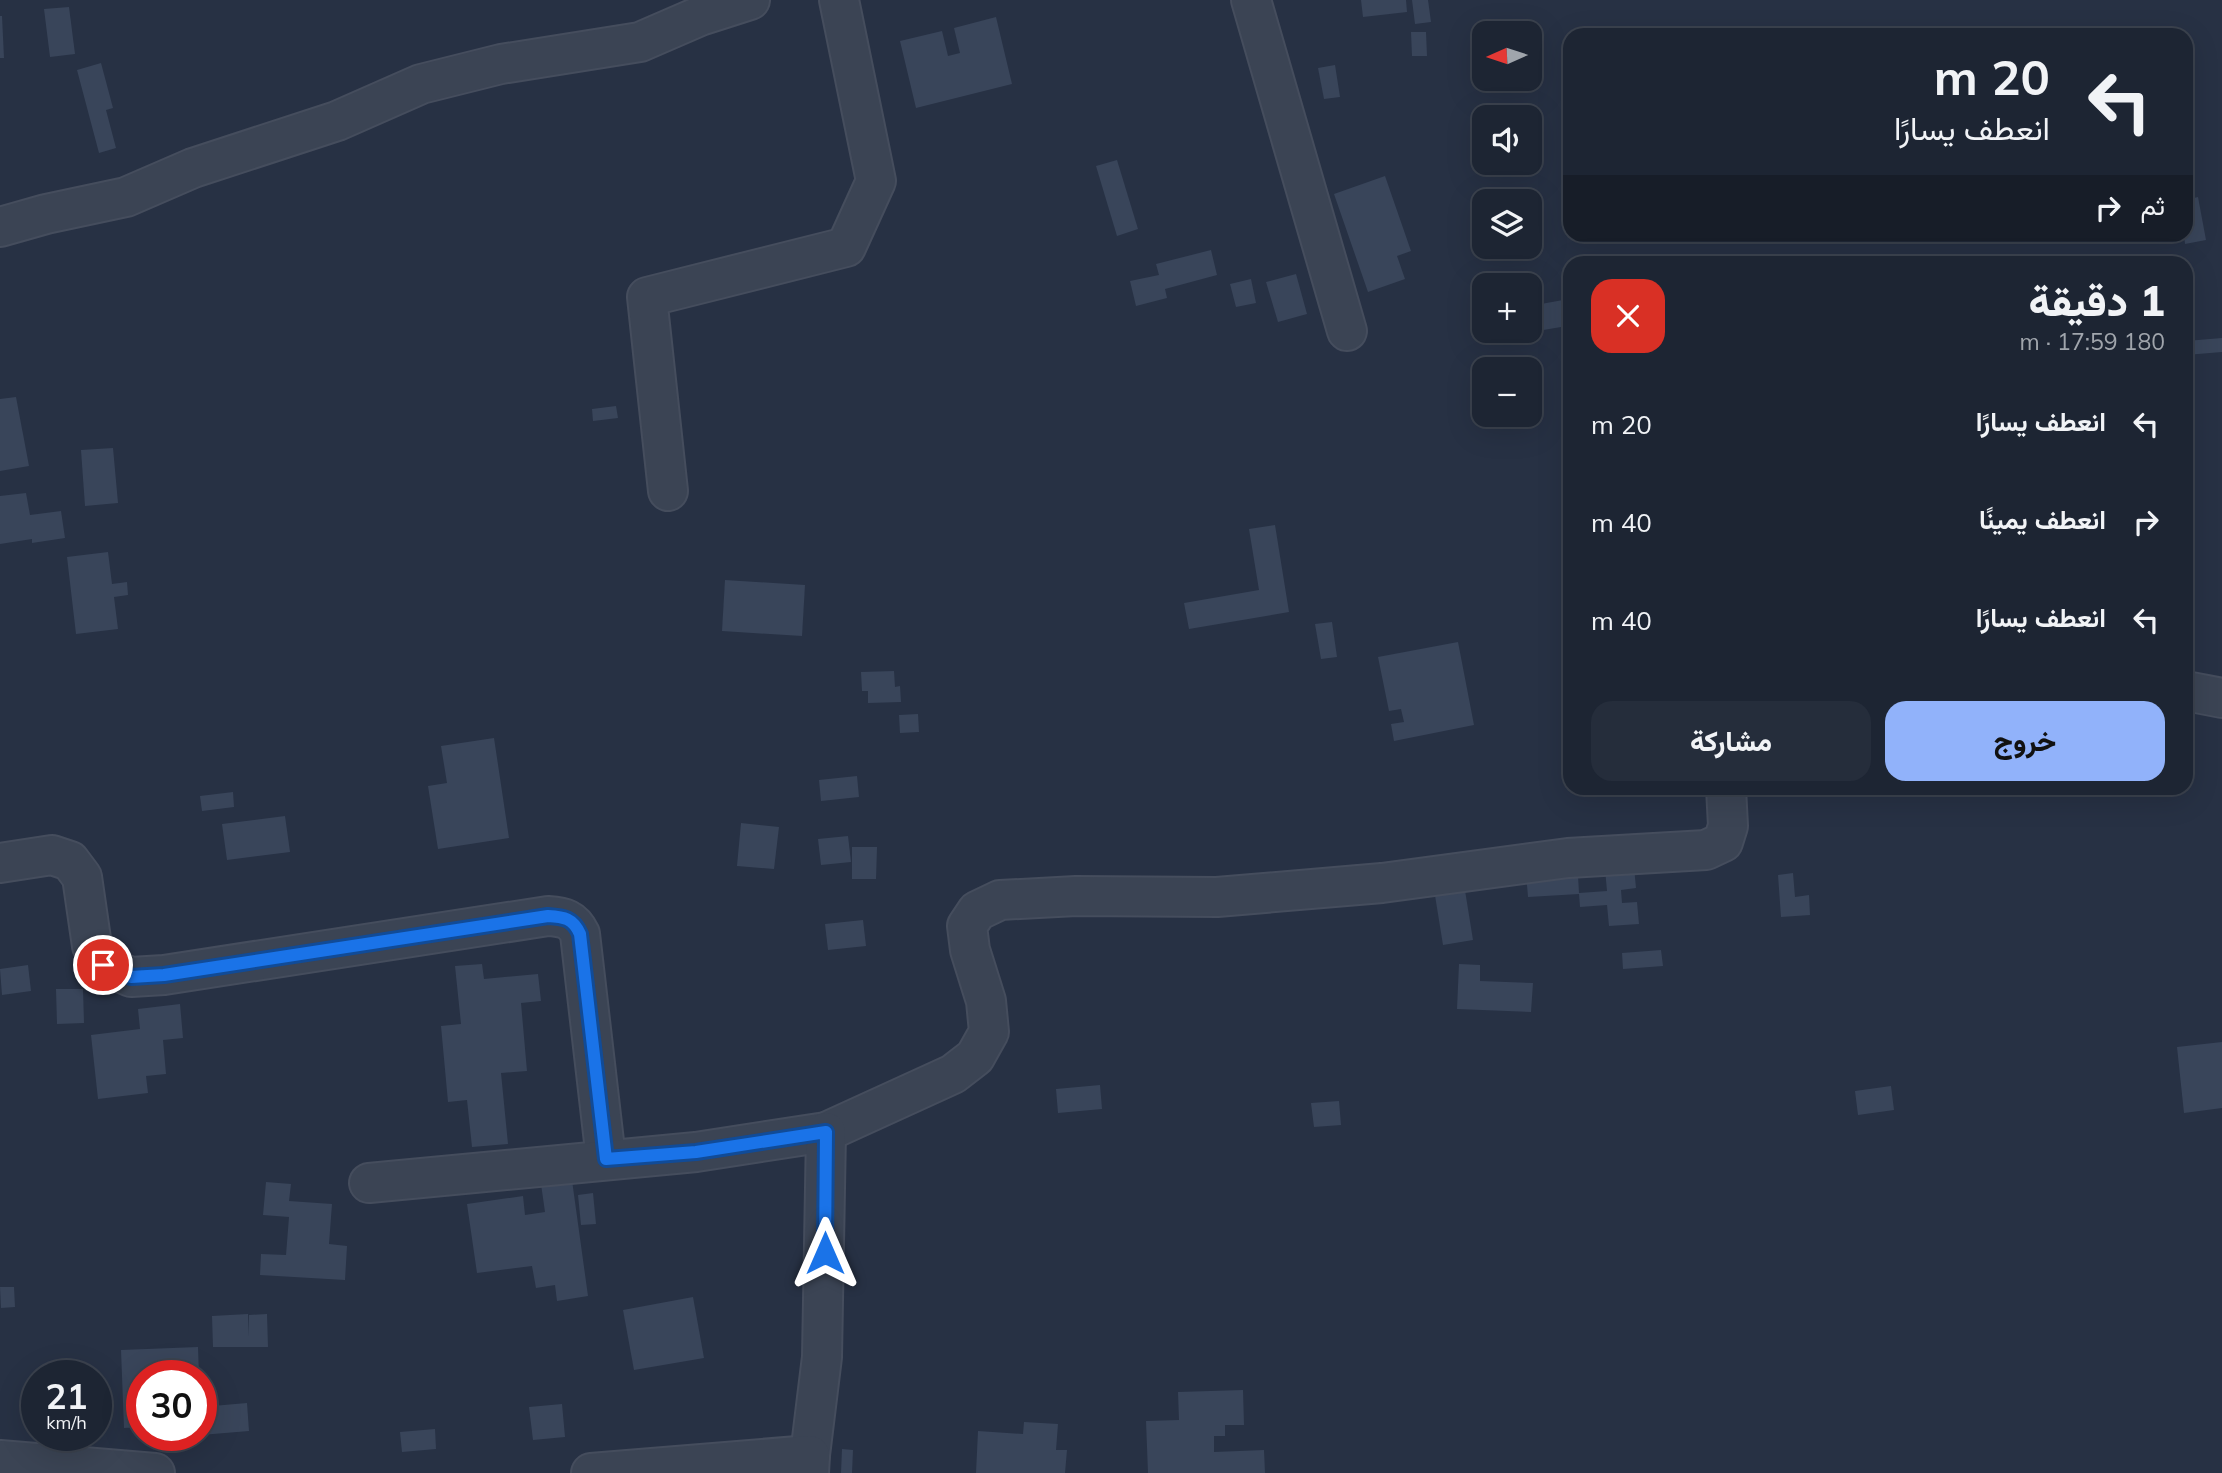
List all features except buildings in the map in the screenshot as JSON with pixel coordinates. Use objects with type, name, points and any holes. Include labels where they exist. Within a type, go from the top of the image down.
[{"type":"street","points":[[0,227],[126,197],[193,168],[337,121],[421,84],[501,64],[640,42],[701,16],[750,0]]},
{"type":"street","points":[[668,491],[646,297],[846,247],[876,181],[839,0]]},
{"type":"street","points":[[1251,0],[1347,331]]},
{"type":"street","points":[[2193,692],[2222,698]]},
{"type":"street","points":[[369,1183],[696,1152],[826,1132],[953,1074],[975,1057],[989,1032],[986,1001],[970,950],[967,926],[977,911],[1000,900],[1217,897],[1382,883],[1568,858],[1706,850],[1723,842],[1726,834],[1726,795]]},
{"type":"street","points":[[0,863],[52,855],[71,862],[82,877],[92,946],[103,965],[131,977],[164,975],[548,916],[569,919],[580,934],[606,1159]]},
{"type":"street","points":[[591,1473],[810,1464],[822,1357],[826,1132]]},
{"type":"street","points":[[0,1460],[155,1473]]},
{"type":"route","points":[[103,965],[131,977],[164,975],[548,916],[569,919],[580,934],[606,1159],[696,1152],[826,1132],[825,1253]]}]
